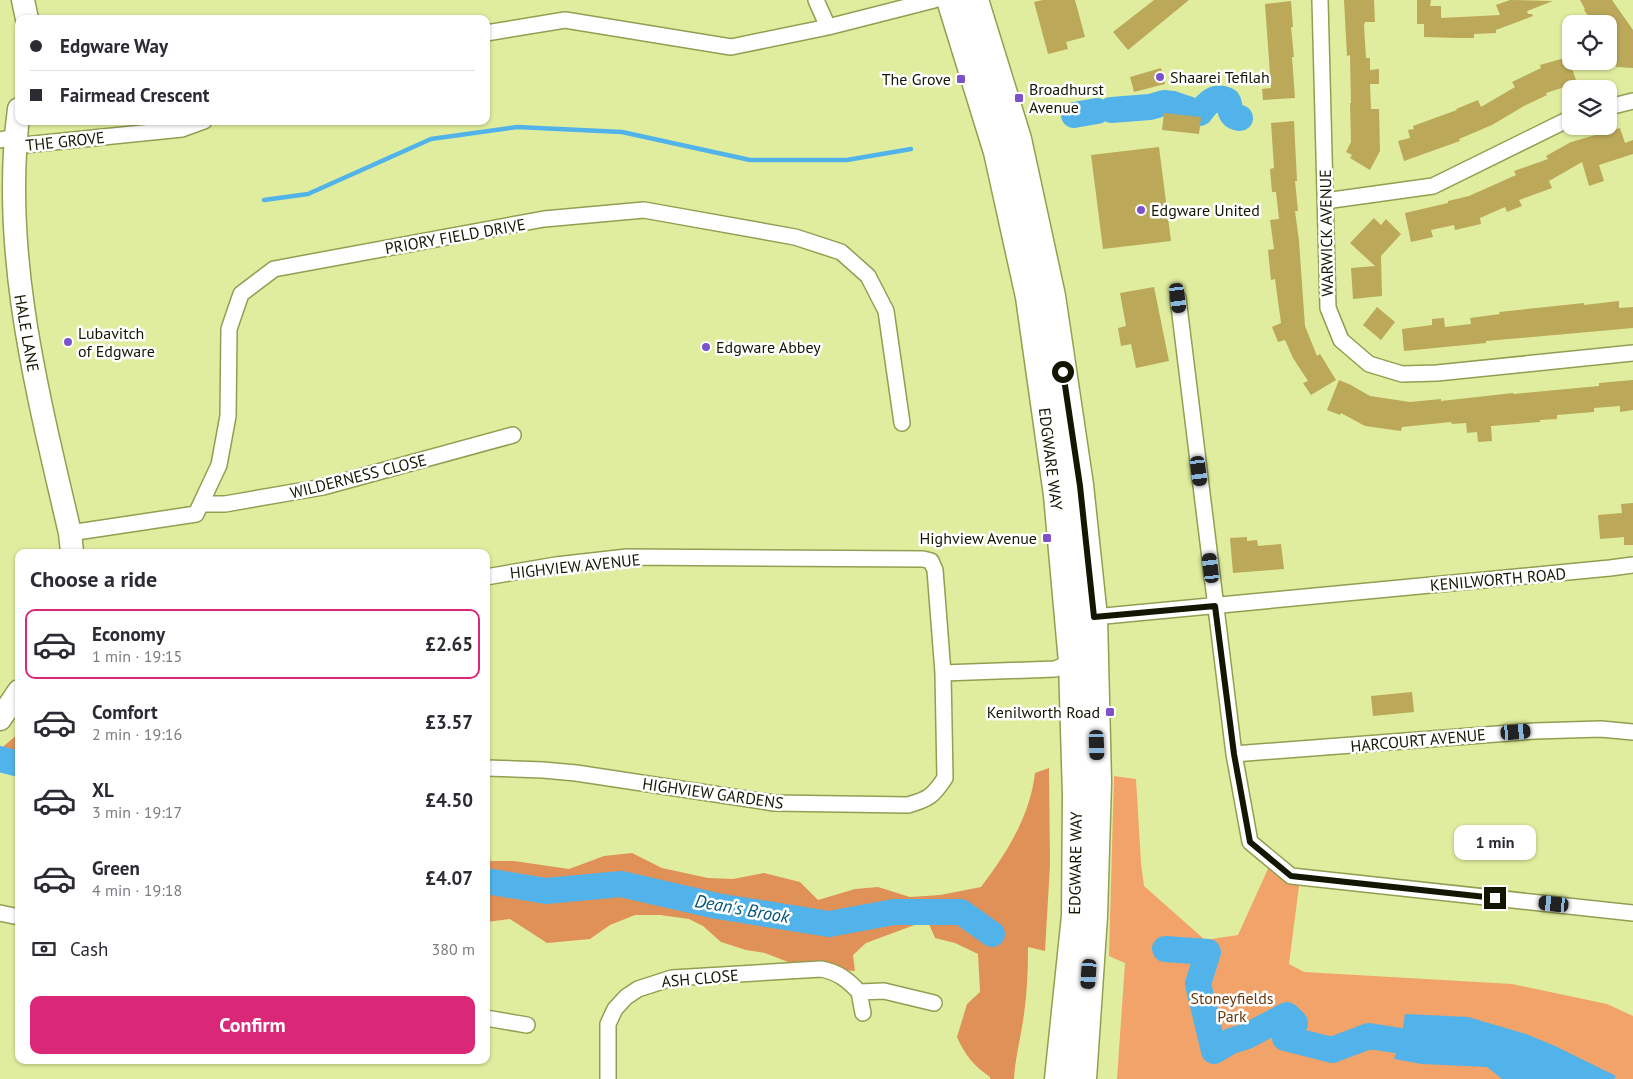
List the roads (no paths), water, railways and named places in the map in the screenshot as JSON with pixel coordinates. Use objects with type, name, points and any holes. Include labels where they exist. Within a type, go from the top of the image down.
[{"type":"highway","name":"EDGWARE WAY","points":[[950,0],[997,152],[1029,297],[1057,496],[1072,662],[1076,796],[1075,916],[1058,1079]]},
{"type":"highway","name":"EDGWARE WAY","points":[[976,0],[1018,139],[1052,296],[1080,486],[1094,617],[1098,782],[1094,916],[1082,1079]]},
{"type":"main road","points":[[24,0],[26,15]]},
{"type":"main road","name":"HALE LANE","points":[[15,123],[10,141],[14,239],[19,285],[39,400],[71,543]]},
{"type":"main road","points":[[0,719],[15,699]]},
{"type":"street","points":[[816,0],[828,27]]},
{"type":"street","points":[[490,32],[566,20],[731,47],[828,27],[934,0]]},
{"type":"street","name":"WARWICK AVENUE","points":[[1320,0],[1328,308],[1342,340],[1369,364],[1402,374],[1438,374],[1633,353]]},
{"type":"street","points":[[1617,105],[1633,101]]},
{"type":"street","points":[[1326,201],[1433,186],[1562,122]]},
{"type":"street","name":"THE GROVE","points":[[10,141],[182,129],[193,125]]},
{"type":"street","name":"PRIORY FIELD DRIVE","points":[[201,504],[219,465],[228,416],[229,329],[241,294],[274,269],[544,219],[644,210],[795,237],[841,252],[868,276],[886,311],[902,423]]},
{"type":"street","points":[[1178,298],[1234,754],[1250,842],[1291,876],[1633,913]]},
{"type":"street","name":"WILDERNESS CLOSE","points":[[201,504],[225,504],[323,487],[513,435]]},
{"type":"street","points":[[71,543],[196,514],[201,504]]},
{"type":"street","name":"HIGHVIEW AVENUE","points":[[490,576],[556,565],[627,557],[923,559],[931,562],[935,570],[943,673]]},
{"type":"street","name":"KENILWORTH ROAD","points":[[1094,617],[1633,565]]},
{"type":"street","points":[[943,673],[1055,669],[1072,662]]},
{"type":"street","name":"HIGHVIEW GARDENS","points":[[490,768],[576,773],[774,803],[908,804],[927,800],[937,791],[945,778],[943,673]]},
{"type":"street","name":"HARCOURT AVENUE","points":[[1234,754],[1534,731],[1601,729],[1633,732]]},
{"type":"street","points":[[0,913],[15,916]]},
{"type":"street","name":"ASH CLOSE","points":[[608,1079],[608,1024],[615,1010],[626,997],[638,989],[654,983],[672,978],[821,970],[832,971],[843,977],[859,992]]},
{"type":"street","points":[[863,1013],[859,992],[884,991],[934,1003]]},
{"type":"street","points":[[490,1019],[527,1025]]},
{"type":"water","points":[[1405,1014],[1468,1017],[1526,1034],[1616,1076],[1614,1079],[1502,1079],[1487,1067],[1422,1064],[1394,1059],[1401,1041]]},
{"type":"waterway","points":[[1111,110],[1150,107],[1164,103],[1200,113],[1215,99],[1223,99],[1228,101],[1232,114],[1240,118]]},
{"type":"waterway","points":[[1074,115],[1097,111]]},
{"type":"waterway","points":[[264,200],[308,194],[431,139],[517,127],[622,132],[750,160],[847,160],[911,149]]},
{"type":"waterway","name":"Dean's Brook","points":[[0,759],[15,763]]},
{"type":"waterway","name":"Dean's Brook","points":[[490,882],[546,891],[621,884],[717,906],[829,924],[894,912],[961,912],[992,934]]},
{"type":"waterway","name":"Dean's Brook","points":[[1165,949],[1208,952],[1198,984],[1214,1051],[1287,1015],[1295,1023],[1285,1038],[1332,1050],[1369,1036],[1401,1041]]},
{"type":"place","name":"Shaarei Tefilah","points":[[1160,77]]},
{"type":"place","name":"The Grove","points":[[961,79]]},
{"type":"place","name":"Broadhurst Avenue","points":[[1019,98]]},
{"type":"place","name":"Edgware United","points":[[1141,210]]},
{"type":"place","name":"Lubavitch of Edgware","points":[[68,342]]},
{"type":"place","name":"Edgware Abbey","points":[[706,347]]},
{"type":"place","name":"Highview Avenue","points":[[1047,538]]},
{"type":"place","name":"Kenilworth Road","points":[[1110,712]]},
{"type":"park label","name":"Stoneyfields Park","points":[[1232,1007]]}]
